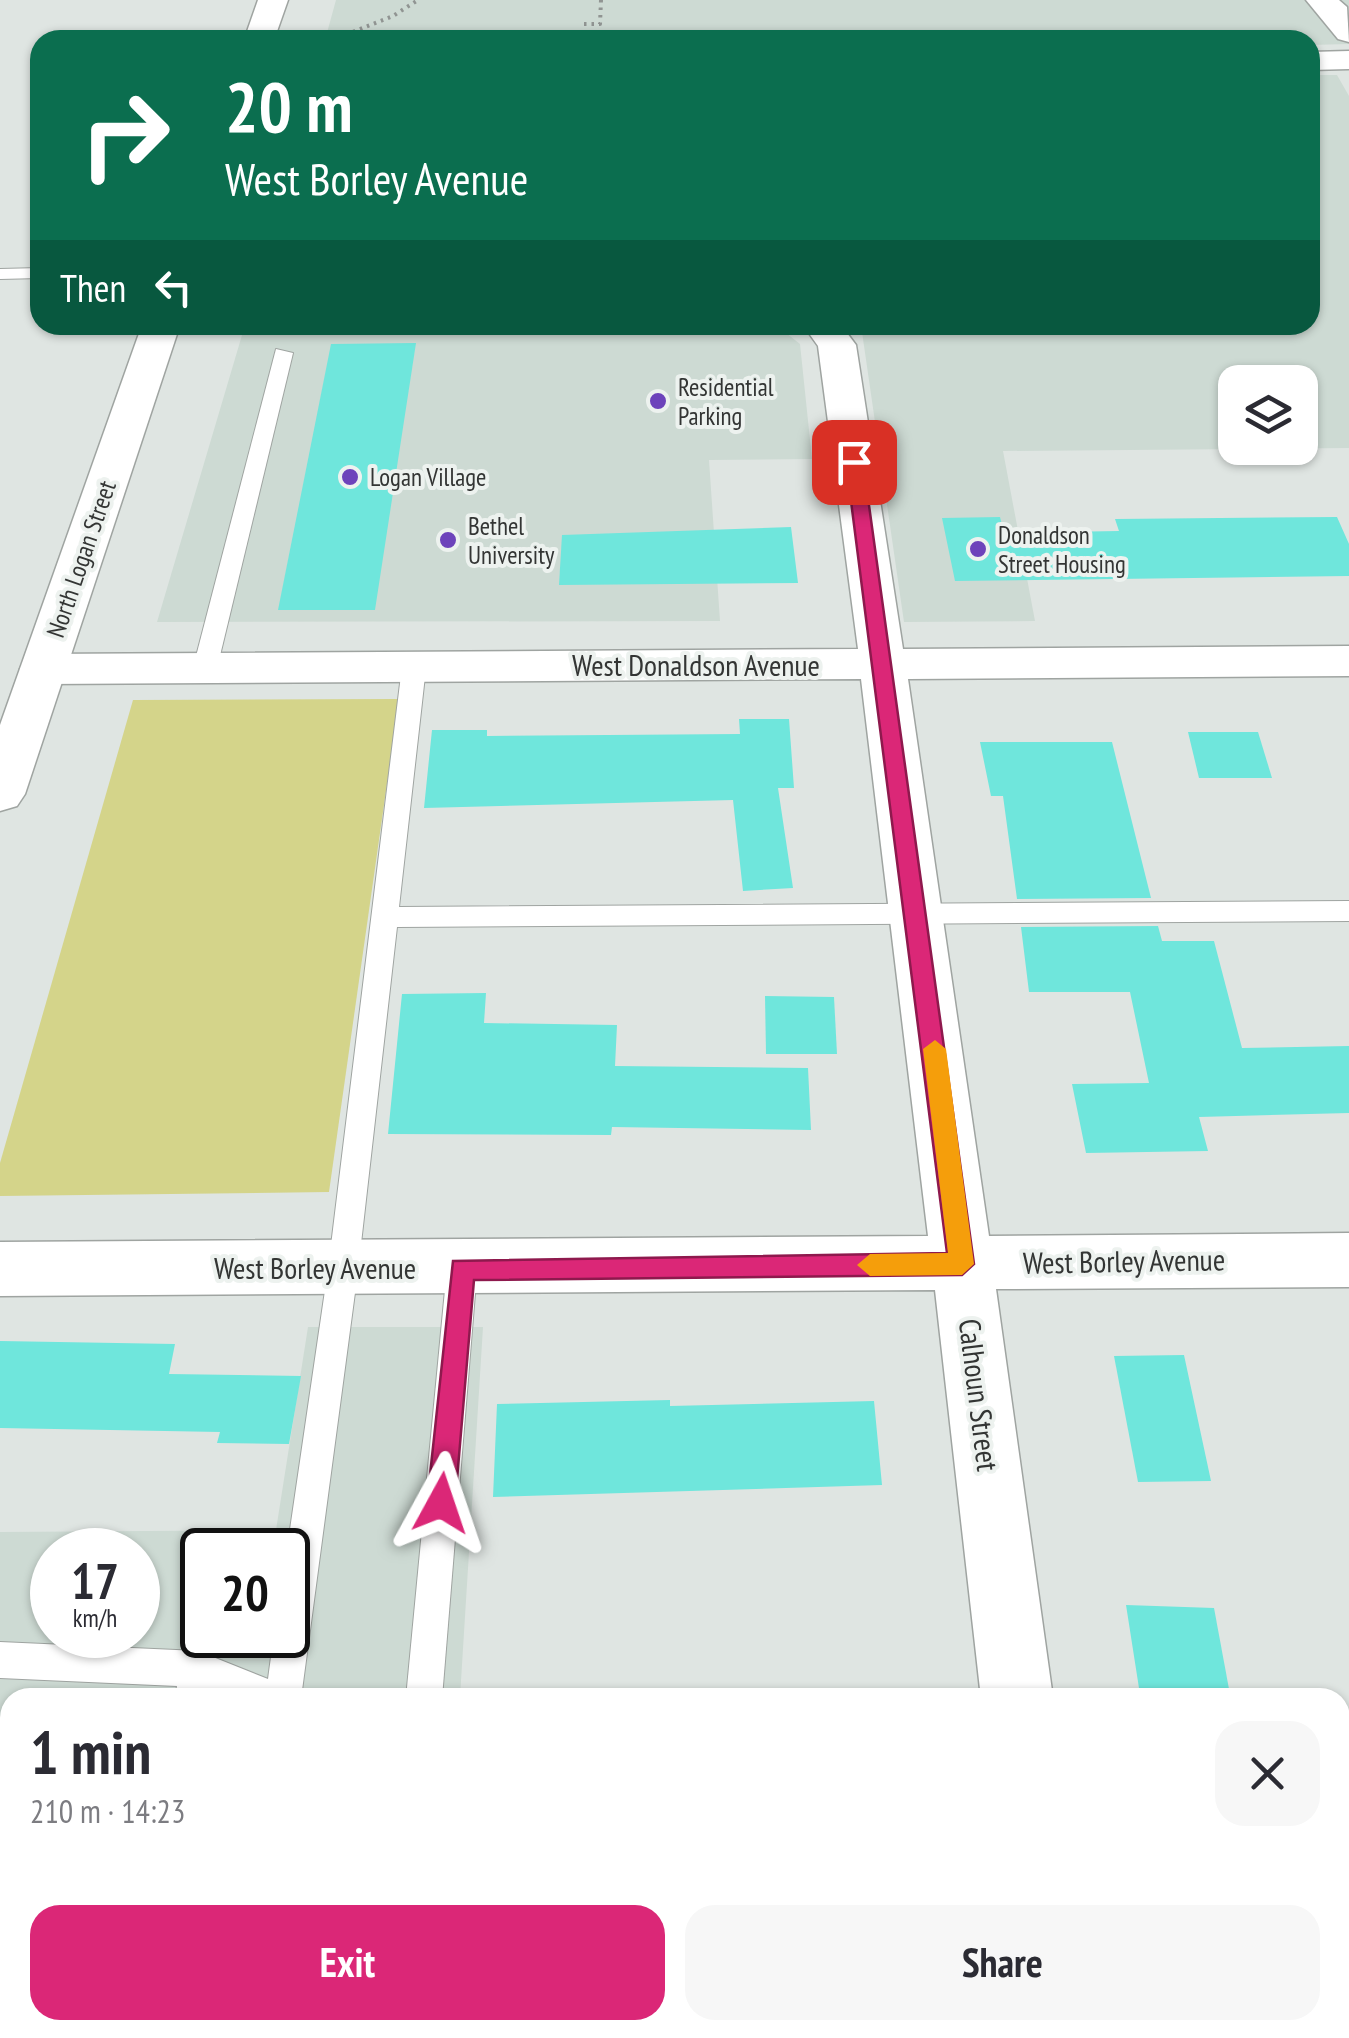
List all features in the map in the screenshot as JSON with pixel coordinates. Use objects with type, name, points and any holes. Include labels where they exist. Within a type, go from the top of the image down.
[{"type":"street","points":[[262,30],[273,0]]},
{"type":"street","points":[[1322,0],[1338,13],[1349,33]]},
{"type":"street","points":[[1320,61],[1349,60]]},
{"type":"street","name":"North Logan Street","points":[[0,794],[158,335]]},
{"type":"street","name":"Calhoun Street","points":[[830,335],[838,345],[885,664],[1015,1688]]},
{"type":"street","name":"West Donaldson Avenue","points":[[43,670],[1349,661]]},
{"type":"street","name":"West Borley Avenue","points":[[0,1269],[343,1270],[1349,1260]]},
{"type":"lane","points":[[0,274],[30,273]]},
{"type":"lane","points":[[204,668],[283,353]]},
{"type":"lane","points":[[285,1688],[388,917],[414,667]]},
{"type":"lane","points":[[388,917],[1349,910]]},
{"type":"lane","points":[[425,1688],[462,1269]]},
{"type":"lane","points":[[0,1660],[221,1688]]},
{"type":"path","points":[[357,30],[393,16],[418,0]]},
{"type":"path","points":[[584,24],[600,24],[601,0]]},
{"type":"shaded area","points":[[336,0],[1349,0],[1349,44],[1320,45],[1320,30],[328,30]]},
{"type":"shaded area","points":[[1320,75],[1337,75],[1349,96],[1349,448],[1318,448],[1318,365],[1218,365],[1218,449],[1003,451],[1035,621],[904,622],[862,335],[1320,335]]},
{"type":"shaded area","name":"Bethel University","points":[[242,335],[789,335],[800,344],[812,459],[709,460],[720,621],[157,622]]},
{"type":"shaded area","points":[[399,699],[329,1192],[0,1196],[0,1163],[133,700]]},
{"type":"shaded area","points":[[308,1327],[483,1327],[461,1688],[0,1688],[0,1532],[30,1532],[30,1658],[160,1658],[160,1531],[180,1531],[180,1658],[310,1658],[310,1528],[276,1528]]},
{"type":"building","name":"Logan Village","points":[[416,343],[375,610],[278,610],[331,344]]},
{"type":"building","points":[[1000,517],[1004,533],[1119,531],[1115,519],[1337,517],[1349,544],[1349,576],[955,581],[942,518]]},
{"type":"building","points":[[791,527],[798,583],[559,585],[562,535]]},
{"type":"building","points":[[739,719],[789,719],[794,788],[778,788],[793,888],[743,891],[733,800],[424,808],[432,730],[487,730],[487,736],[740,734]]},
{"type":"building","points":[[1188,732],[1258,732],[1272,778],[1199,778]]},
{"type":"building","points":[[980,742],[1112,742],[1151,898],[1017,899],[1003,796],[991,796]]},
{"type":"building","points":[[1158,926],[1162,941],[1214,941],[1242,1048],[1349,1046],[1349,1113],[1199,1117],[1208,1151],[1086,1153],[1072,1084],[1149,1083],[1130,992],[1029,992],[1021,927]]},
{"type":"building","points":[[486,993],[484,1023],[617,1025],[615,1066],[808,1068],[811,1130],[612,1127],[611,1135],[388,1134],[402,994]]},
{"type":"building","points":[[765,996],[834,997],[837,1054],[766,1054]]},
{"type":"building","points":[[0,1341],[175,1344],[169,1374],[301,1376],[289,1444],[217,1443],[220,1432],[0,1428]]},
{"type":"building","points":[[1184,1355],[1211,1481],[1138,1482],[1114,1356]]},
{"type":"building","points":[[670,1400],[670,1406],[874,1401],[882,1485],[493,1497],[497,1404]]},
{"type":"building","points":[[1126,1605],[1214,1608],[1229,1688],[1139,1688]]},
{"type":"slow traffic","points":[[870,1265],[962,1264],[935,1049]]},
{"type":"place","name":"Residential Parking","points":[[658,401]]},
{"type":"place","name":"Logan Village","points":[[350,477]]},
{"type":"place","name":"Bethel University","points":[[448,540]]},
{"type":"place","name":"Donaldson Street Housing","points":[[978,549]]},
{"type":"route","points":[[441,1503],[462,1269],[962,1264],[885,664],[854,462]]}]
